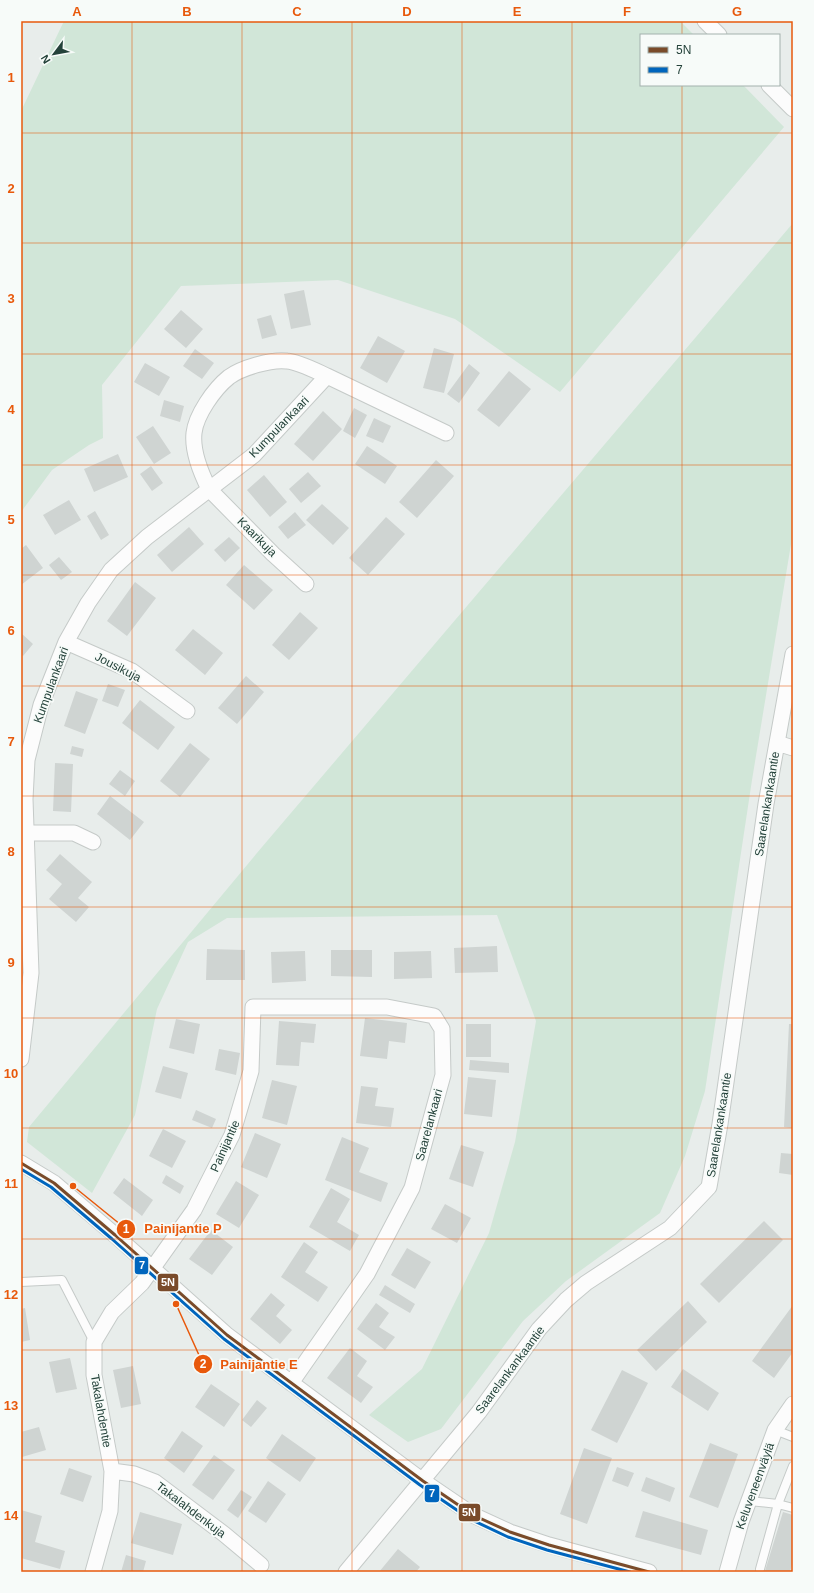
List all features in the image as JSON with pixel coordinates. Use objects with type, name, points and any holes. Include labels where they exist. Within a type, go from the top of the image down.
[{"type":"street","points":[[705,21],[718,34]]},
{"type":"street","points":[[770,86],[793,109]]},
{"type":"street","points":[[209,489],[203,478],[195,447],[194,433],[203,406],[229,377],[258,363],[287,360],[314,369],[446,433]]},
{"type":"street","name":"Kumpulankaari","points":[[21,1058],[31,973],[25,799],[27,760],[41,704],[66,642],[88,603],[111,570],[147,537],[254,455],[327,376]]},
{"type":"street","name":"Kaarikuja","points":[[209,489],[306,584]]},
{"type":"street","name":"Jousikuja","points":[[66,642],[132,671],[187,711]]},
{"type":"street","name":"Saarelankankaantie","points":[[346,1572],[479,1412],[539,1329],[566,1300],[586,1282],[670,1228],[709,1188],[719,1131],[766,804],[793,654]]},
{"type":"street","points":[[777,743],[793,748]]},
{"type":"street","points":[[27,833],[74,833],[93,842]]},
{"type":"street","name":"Painijantie","points":[[152,1268],[194,1210],[232,1135],[252,1071],[253,1007]]},
{"type":"street","name":"Saarelankaari","points":[[253,1007],[387,1007],[434,1016],[442,1029],[443,1075],[412,1188],[367,1274],[291,1383]]},
{"type":"street","points":[[21,1163],[54,1183],[227,1335],[423,1481],[473,1515],[510,1532],[549,1545],[649,1572]]},
{"type":"street","points":[[94,1342],[112,1312],[142,1284],[152,1268]]},
{"type":"street","name":"Takalahdentie","points":[[93,1572],[110,1511],[112,1471],[94,1375],[94,1342]]},
{"type":"street","name":"Keluveneenväylä","points":[[727,1572],[741,1522],[775,1430],[793,1404]]},
{"type":"street","name":"Takalahdenkuja","points":[[112,1471],[134,1474],[156,1482],[261,1564]]},
{"type":"lane","points":[[21,1282],[62,1280],[94,1342]]},
{"type":"lane","points":[[775,1430],[793,1437]]},
{"type":"lane","points":[[760,1569],[778,1504],[793,1466]]},
{"type":"lane","points":[[749,1501],[778,1504],[793,1508]]},
{"type":"green space","points":[[64,21],[680,21],[693,34],[640,34],[640,86],[744,86],[784,127],[560,392],[455,319],[338,280],[181,286],[102,385],[103,438],[89,445],[52,470],[21,512],[21,111]]},
{"type":"green space","points":[[793,223],[793,532],[752,780],[705,1091],[685,1156],[660,1213],[566,1281],[523,1321],[441,1429],[408,1442],[369,1415],[422,1369],[489,1233],[515,1142],[536,1021],[497,915],[227,918],[188,942],[157,1009],[135,1115],[92,1193],[27,1142],[29,1127],[262,847]]},
{"type":"building","points":[[304,290],[311,325],[291,329],[284,294]]},
{"type":"building","points":[[181,310],[203,329],[186,348],[164,329]]},
{"type":"building","points":[[271,315],[277,335],[262,339],[257,319]]},
{"type":"building","points":[[378,336],[405,351],[387,383],[360,368]]},
{"type":"building","points":[[434,348],[454,354],[444,393],[423,388]]},
{"type":"building","points":[[195,349],[214,363],[202,379],[183,366]]},
{"type":"building","points":[[145,363],[170,377],[159,396],[134,382]]},
{"type":"building","points":[[469,364],[480,373],[459,403],[447,394]]},
{"type":"building","points":[[509,371],[531,389],[499,427],[477,410]]},
{"type":"building","points":[[164,400],[184,406],[180,422],[160,416]]},
{"type":"building","points":[[354,408],[367,415],[355,438],[343,431]]},
{"type":"building","points":[[323,411],[342,429],[313,461],[294,444]]},
{"type":"building","points":[[374,418],[391,426],[383,443],[366,436]]},
{"type":"building","points":[[153,426],[171,453],[154,464],[136,437]]},
{"type":"building","points":[[367,446],[397,466],[385,484],[355,464]]},
{"type":"building","points":[[118,454],[128,477],[94,492],[84,469]]},
{"type":"building","points":[[436,460],[454,476],[417,518],[399,502]]},
{"type":"building","points":[[151,466],[163,483],[152,491],[140,474]]},
{"type":"building","points":[[308,472],[321,486],[301,503],[289,489]]},
{"type":"building","points":[[264,475],[287,502],[270,517],[247,490]]},
{"type":"building","points":[[69,500],[81,520],[55,535],[43,515]]},
{"type":"building","points":[[322,504],[349,528],[333,545],[306,520]]},
{"type":"building","points":[[95,511],[109,535],[101,540],[87,516]]},
{"type":"building","points":[[295,512],[306,525],[288,539],[278,527]]},
{"type":"building","points":[[386,517],[405,534],[368,575],[349,558]]},
{"type":"building","points":[[189,527],[204,544],[172,572],[157,555]]},
{"type":"building","points":[[229,537],[240,548],[225,562],[214,550]]},
{"type":"building","points":[[26,545],[43,568],[21,585],[21,549]]},
{"type":"building","points":[[59,557],[72,572],[61,580],[49,565]]},
{"type":"building","points":[[244,565],[273,590],[254,610],[226,585]]},
{"type":"building","points":[[135,582],[156,598],[127,636],[107,621]]},
{"type":"building","points":[[300,612],[318,628],[289,660],[272,645]]},
{"type":"building","points":[[193,629],[223,653],[205,675],[175,650]]},
{"type":"building","points":[[21,633],[33,644],[23,656],[21,654]]},
{"type":"building","points":[[246,676],[264,692],[237,724],[218,708]]},
{"type":"building","points":[[108,684],[125,690],[118,707],[102,701]]},
{"type":"building","points":[[76,691],[98,699],[85,734],[64,726]]},
{"type":"building","points":[[140,700],[175,727],[158,750],[122,723]]},
{"type":"building","points":[[190,743],[210,759],[180,797],[160,781]]},
{"type":"building","points":[[72,746],[84,749],[82,757],[70,754]]},
{"type":"building","points":[[55,763],[73,764],[71,812],[53,811]]},
{"type":"building","points":[[120,770],[135,781],[125,796],[109,784]]},
{"type":"building","points":[[110,796],[144,822],[130,840],[97,814]]},
{"type":"building","points":[[60,854],[92,882],[78,898],[89,907],[76,922],[49,899],[62,884],[46,870]]},
{"type":"building","points":[[497,946],[498,972],[455,973],[454,948]]},
{"type":"building","points":[[207,949],[245,950],[245,980],[206,980]]},
{"type":"building","points":[[331,950],[372,950],[372,977],[331,976]]},
{"type":"building","points":[[305,951],[306,981],[272,983],[271,952]]},
{"type":"building","points":[[431,951],[432,978],[394,979],[394,952]]},
{"type":"building","points":[[365,1018],[407,1023],[405,1043],[389,1041],[387,1059],[360,1056]]},
{"type":"building","points":[[176,1019],[200,1024],[194,1054],[169,1048]]},
{"type":"building","points":[[279,1021],[316,1024],[314,1043],[301,1042],[299,1066],[276,1065]]},
{"type":"building","points":[[466,1024],[491,1024],[491,1057],[466,1057]]},
{"type":"building","points":[[789,1024],[793,1024],[793,1128],[784,1127]]},
{"type":"building","points":[[219,1049],[240,1053],[236,1075],[215,1070]]},
{"type":"building","points":[[470,1060],[509,1063],[509,1073],[469,1070]]},
{"type":"building","points":[[163,1066],[188,1073],[181,1099],[155,1092]]},
{"type":"building","points":[[468,1077],[496,1080],[492,1117],[464,1114]]},
{"type":"building","points":[[272,1080],[297,1086],[287,1125],[262,1118]]},
{"type":"building","points":[[361,1086],[378,1088],[375,1106],[394,1108],[391,1127],[356,1123]]},
{"type":"building","points":[[196,1110],[216,1119],[212,1128],[192,1120]]},
{"type":"building","points":[[163,1129],[186,1141],[172,1168],[149,1156]]},
{"type":"building","points":[[255,1133],[281,1144],[267,1178],[241,1167]]},
{"type":"building","points":[[342,1137],[369,1148],[359,1172],[388,1183],[381,1202],[325,1180]]},
{"type":"building","points":[[461,1145],[484,1152],[473,1187],[449,1179]]},
{"type":"building","points":[[781,1153],[793,1154],[793,1175],[779,1173]]},
{"type":"building","points":[[166,1175],[184,1186],[180,1194],[162,1183]]},
{"type":"building","points":[[124,1178],[153,1200],[142,1216],[113,1193]]},
{"type":"building","points":[[236,1181],[259,1195],[239,1228],[216,1214]]},
{"type":"building","points":[[331,1188],[350,1199],[337,1222],[359,1235],[350,1251],[309,1227]]},
{"type":"building","points":[[445,1204],[471,1218],[457,1243],[431,1229]]},
{"type":"building","points":[[764,1221],[783,1240],[719,1303],[700,1284]]},
{"type":"building","points":[[211,1230],[233,1247],[212,1275],[189,1259]]},
{"type":"building","points":[[304,1242],[318,1252],[305,1272],[328,1287],[318,1302],[281,1277]]},
{"type":"building","points":[[407,1248],[431,1262],[415,1289],[391,1275]]},
{"type":"building","points":[[385,1285],[415,1304],[410,1313],[379,1295]]},
{"type":"building","points":[[271,1293],[285,1305],[276,1316],[292,1330],[280,1344],[250,1319]]},
{"type":"building","points":[[688,1301],[707,1322],[656,1371],[637,1350]]},
{"type":"building","points":[[376,1303],[389,1313],[379,1327],[395,1337],[385,1350],[357,1329]]},
{"type":"building","points":[[793,1305],[793,1352],[774,1378],[752,1361]]},
{"type":"building","points":[[25,1308],[30,1340],[21,1342],[21,1309]]},
{"type":"building","points":[[350,1348],[367,1361],[357,1376],[373,1387],[361,1403],[327,1378]]},
{"type":"building","points":[[70,1358],[77,1389],[56,1393],[49,1362]]},
{"type":"building","points":[[133,1366],[141,1404],[121,1408],[113,1370]]},
{"type":"building","points":[[683,1369],[719,1393],[708,1411],[671,1387]]},
{"type":"building","points":[[622,1370],[648,1383],[617,1443],[591,1430]]},
{"type":"building","points":[[211,1384],[240,1404],[224,1427],[195,1407]]},
{"type":"building","points":[[257,1400],[267,1408],[251,1427],[242,1420]]},
{"type":"building","points":[[39,1427],[46,1450],[22,1457],[21,1432]]},
{"type":"building","points":[[182,1431],[203,1446],[184,1473],[164,1458]]},
{"type":"building","points":[[282,1434],[316,1458],[300,1482],[266,1458]]},
{"type":"building","points":[[710,1443],[738,1454],[718,1508],[689,1497]]},
{"type":"building","points":[[584,1448],[612,1458],[587,1524],[560,1514]]},
{"type":"building","points":[[214,1455],[235,1470],[213,1500],[192,1485]]},
{"type":"building","points":[[617,1467],[634,1473],[628,1487],[612,1481]]},
{"type":"building","points":[[69,1468],[92,1476],[83,1502],[60,1494]]},
{"type":"building","points":[[646,1477],[675,1488],[670,1502],[641,1491]]},
{"type":"building","points":[[268,1481],[286,1494],[266,1523],[248,1511]]},
{"type":"building","points":[[241,1490],[252,1497],[238,1518],[227,1510]]},
{"type":"building","points":[[21,1510],[42,1516],[35,1542],[65,1551],[60,1569],[21,1558]]},
{"type":"building","points":[[643,1511],[708,1530],[701,1555],[635,1537]]},
{"type":"building","points":[[140,1512],[182,1524],[173,1555],[131,1543]]},
{"type":"building","points":[[783,1512],[793,1515],[793,1561],[790,1572],[768,1572],[765,1571]]},
{"type":"building","points":[[398,1549],[420,1567],[416,1572],[379,1572]]},
{"type":"building","points":[[126,1555],[146,1561],[143,1572],[121,1572]]},
{"type":"transit line","name":"5N","points":[[21,1163],[54,1183],[227,1335],[423,1481],[473,1515],[510,1532],[549,1545],[649,1572]]},
{"type":"transit line","name":"7","points":[[21,1169],[51,1187],[224,1339],[420,1485],[470,1519],[508,1537],[547,1550],[630,1572]]},
{"type":"place","name":"Painijantie P","points":[[73,1186]]},
{"type":"place","name":"Painijantie E","points":[[176,1304]]}]
